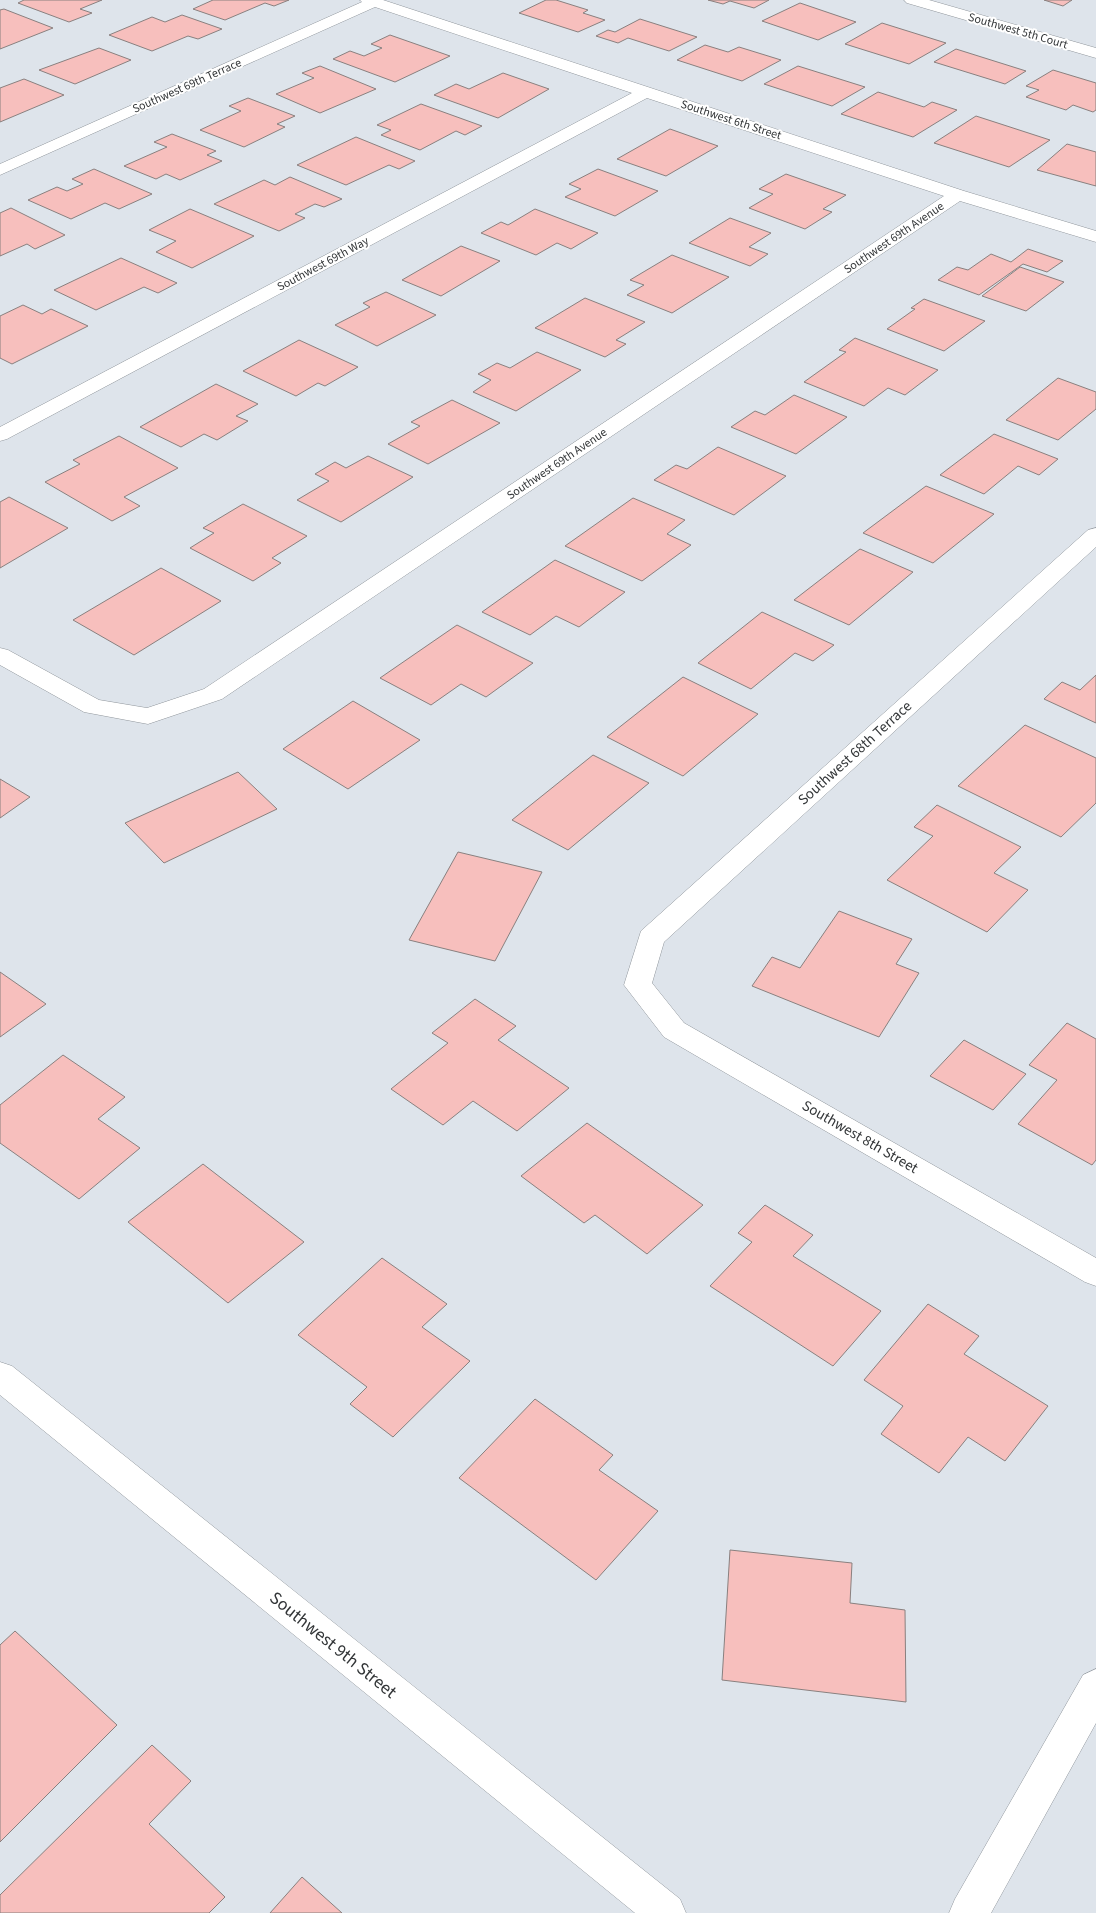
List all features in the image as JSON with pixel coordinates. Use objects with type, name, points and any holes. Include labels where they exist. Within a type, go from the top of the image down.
[{"type":"street","name":"Southwest 5th Court","points":[[912,0],[1096,53]]},
{"type":"street","name":"Southwest 6th Street","points":[[371,1],[958,195],[1096,237]]},
{"type":"street","name":"Southwest 69th Terrace","points":[[0,170],[371,1]]},
{"type":"street","name":"Southwest 69th Way","points":[[0,435],[646,92]]},
{"type":"street","name":"Southwest 69th Avenue","points":[[0,655],[93,707],[148,716],[213,694],[958,195]]},
{"type":"street","name":"Southwest 68th Terrace","points":[[638,985],[650,938],[1096,535]]},
{"type":"street","name":"Southwest 8th Street","points":[[638,985],[674,1030],[1096,1273]]},
{"type":"street","name":"Southwest 9th Street","points":[[0,1376],[666,1913]]},
{"type":"street","points":[[969,1913],[1096,1687]]},
{"type":"building","points":[[24,0],[102,0],[80,9],[92,13],[69,22],[18,3]]},
{"type":"building","points":[[213,0],[289,0],[274,6],[265,3],[225,20],[193,9]]},
{"type":"building","points":[[546,0],[556,0],[588,10],[583,13],[605,20],[578,32],[519,13]]},
{"type":"building","points":[[708,0],[769,0],[754,8],[730,1],[723,4]]},
{"type":"building","points":[[1044,0],[1072,0],[1063,6]]},
{"type":"building","points":[[800,3],[856,22],[818,40],[762,21]]},
{"type":"building","points":[[4,9],[53,28],[0,49],[0,10]]},
{"type":"building","points":[[182,15],[222,29],[198,39],[188,36],[152,51],[109,35],[152,17],[165,22]]},
{"type":"building","points":[[640,19],[697,37],[669,51],[628,38],[618,43],[596,36],[608,30],[615,32]]},
{"type":"building","points":[[882,23],[946,43],[909,64],[845,44]]},
{"type":"building","points":[[390,35],[450,56],[395,82],[333,59],[350,51],[364,56],[382,48],[371,44]]},
{"type":"building","points":[[705,45],[728,52],[739,47],[781,60],[742,81],[677,60]]},
{"type":"building","points":[[99,48],[131,60],[75,84],[39,70]]},
{"type":"building","points":[[956,49],[1026,71],[1005,84],[934,62]]},
{"type":"building","points":[[320,66],[376,89],[320,113],[276,94],[314,78],[302,73]]},
{"type":"building","points":[[798,66],[865,87],[832,106],[764,84]]},
{"type":"building","points":[[1053,70],[1096,83],[1096,110],[1093,112],[1073,105],[1066,110],[1026,97],[1039,90],[1026,86]]},
{"type":"building","points":[[503,73],[549,89],[498,118],[434,95],[456,84],[469,89]]},
{"type":"building","points":[[24,79],[64,95],[0,122],[0,88]]},
{"type":"building","points":[[878,92],[924,107],[932,102],[957,110],[913,137],[841,114]]},
{"type":"building","points":[[248,98],[295,116],[277,124],[285,127],[244,147],[200,130],[241,111],[229,106]]},
{"type":"building","points":[[421,104],[482,126],[465,135],[456,131],[420,150],[381,135],[391,130],[377,125]]},
{"type":"building","points":[[976,116],[1050,140],[1009,167],[934,143]]},
{"type":"building","points":[[670,129],[718,146],[666,176],[617,159]]},
{"type":"building","points":[[172,134],[216,151],[207,155],[222,161],[180,180],[166,174],[156,179],[124,166],[167,147],[154,142]]},
{"type":"building","points":[[356,137],[415,161],[399,169],[389,165],[346,185],[297,165]]},
{"type":"building","points":[[1067,144],[1096,152],[1096,186],[1037,170]]},
{"type":"building","points":[[94,169],[152,194],[119,209],[105,203],[71,219],[28,200],[57,187],[67,191],[83,184],[72,179]]},
{"type":"building","points":[[598,169],[658,191],[615,216],[565,197],[581,189],[569,184]]},
{"type":"building","points":[[786,174],[846,195],[823,209],[832,212],[805,229],[749,208],[773,194],[759,189]]},
{"type":"building","points":[[290,177],[342,199],[324,207],[315,204],[295,214],[305,218],[279,231],[214,204],[264,180],[275,185]]},
{"type":"building","points":[[11,208],[65,235],[35,249],[27,244],[0,256],[0,213]]},
{"type":"building","points":[[190,209],[254,236],[192,268],[156,252],[176,241],[149,230]]},
{"type":"building","points":[[535,209],[598,233],[571,249],[557,243],[536,255],[481,233],[501,222],[508,225]]},
{"type":"building","points":[[730,218],[771,233],[749,247],[768,254],[750,266],[689,243]]},
{"type":"building","points":[[461,246],[500,261],[441,296],[402,280]]},
{"type":"building","points":[[1028,249],[1063,261],[1047,272],[1023,264],[979,295],[938,280],[957,267],[968,270],[991,254],[1011,262]]},
{"type":"building","points":[[672,255],[729,277],[672,313],[627,295],[644,285],[630,280]]},
{"type":"building","points":[[121,258],[177,283],[158,293],[144,287],[96,310],[54,290]]},
{"type":"building","points":[[1020,267],[1064,282],[1026,311],[982,296]]},
{"type":"building","points":[[386,292],[436,315],[377,346],[335,325],[370,307],[363,303]]},
{"type":"building","points":[[585,298],[645,322],[616,340],[626,344],[605,357],[535,328]]},
{"type":"building","points":[[924,299],[985,321],[944,351],[887,329],[915,309],[911,308]]},
{"type":"building","points":[[23,305],[42,314],[51,309],[88,326],[12,364],[0,358],[0,316]]},
{"type":"building","points":[[855,338],[938,370],[905,395],[888,388],[864,406],[804,382],[846,352],[839,350]]},
{"type":"building","points":[[299,340],[358,367],[325,386],[318,383],[296,396],[243,371]]},
{"type":"building","points":[[537,352],[581,370],[516,411],[473,392],[491,380],[478,374],[497,363],[510,368]]},
{"type":"building","points":[[1058,378],[1096,392],[1096,409],[1058,440],[1006,420]]},
{"type":"building","points":[[216,384],[258,404],[236,416],[248,421],[217,440],[204,434],[181,447],[140,427]]},
{"type":"building","points":[[794,395],[847,417],[796,454],[731,427],[755,411],[765,415]]},
{"type":"building","points":[[452,400],[500,423],[428,464],[388,444],[420,426],[411,422]]},
{"type":"building","points":[[994,434],[1058,459],[1039,475],[1018,466],[984,494],[940,475]]},
{"type":"building","points":[[119,436],[178,468],[124,497],[140,506],[112,521],[45,482],[80,464],[73,460]]},
{"type":"building","points":[[718,447],[786,476],[734,515],[654,480],[676,465],[687,469]]},
{"type":"building","points":[[368,456],[413,477],[341,522],[297,500],[329,481],[315,474],[335,462],[346,468]]},
{"type":"building","points":[[926,486],[994,514],[933,563],[863,533]]},
{"type":"building","points":[[9,497],[68,528],[0,568],[0,502]]},
{"type":"building","points":[[633,498],[685,520],[667,534],[691,545],[642,581],[565,546]]},
{"type":"building","points":[[243,504],[307,536],[272,558],[281,563],[253,581],[190,548],[214,533],[203,528]]},
{"type":"building","points":[[860,549],[913,572],[849,625],[794,600]]},
{"type":"building","points":[[555,560],[625,592],[579,627],[556,616],[530,635],[482,612]]},
{"type":"building","points":[[161,568],[221,601],[134,655],[73,620]]},
{"type":"building","points":[[762,612],[834,645],[813,661],[795,653],[751,689],[698,663]]},
{"type":"building","points":[[457,625],[533,663],[486,697],[461,684],[431,705],[380,678]]},
{"type":"building","points":[[1096,675],[1096,723],[1044,699],[1062,682],[1080,690]]},
{"type":"building","points":[[683,677],[758,714],[683,776],[607,737]]},
{"type":"building","points":[[353,701],[420,740],[348,789],[283,749]]},
{"type":"building","points":[[1025,725],[1096,758],[1096,803],[1061,837],[958,786]]},
{"type":"building","points":[[593,755],[649,783],[568,850],[512,820]]},
{"type":"building","points":[[238,772],[277,809],[164,863],[125,823]]},
{"type":"building","points":[[0,779],[30,797],[0,818]]},
{"type":"building","points":[[937,805],[1021,847],[994,873],[1028,890],[987,932],[887,880],[933,836],[914,827]]},
{"type":"building","points":[[458,852],[542,872],[495,961],[409,940]]},
{"type":"building","points":[[839,911],[912,939],[896,964],[919,973],[879,1037],[752,986],[772,957],[800,968]]},
{"type":"building","points":[[0,972],[46,1004],[0,1037]]},
{"type":"building","points":[[475,999],[516,1026],[498,1040],[569,1088],[517,1131],[473,1101],[443,1125],[391,1089],[448,1043],[432,1033]]},
{"type":"building","points":[[1067,1023],[1096,1039],[1096,1160],[1092,1165],[1018,1124],[1057,1080],[1029,1065]]},
{"type":"building","points":[[964,1040],[1026,1074],[993,1110],[930,1076]]},
{"type":"building","points":[[63,1055],[125,1097],[98,1119],[140,1148],[79,1199],[0,1143],[0,1105]]},
{"type":"building","points":[[587,1123],[703,1205],[647,1254],[595,1215],[584,1223],[521,1176]]},
{"type":"building","points":[[203,1164],[304,1242],[228,1303],[128,1222]]},
{"type":"building","points":[[765,1205],[813,1235],[793,1256],[881,1311],[833,1366],[710,1286],[752,1242],[738,1233]]},
{"type":"building","points":[[382,1258],[447,1304],[422,1327],[470,1361],[393,1437],[350,1404],[367,1387],[298,1335]]},
{"type":"building","points":[[928,1304],[979,1336],[964,1354],[1048,1406],[1005,1461],[968,1437],[939,1473],[881,1434],[903,1406],[864,1380]]},
{"type":"building","points":[[535,1399],[613,1455],[599,1470],[658,1511],[596,1580],[459,1478]]},
{"type":"building","points":[[730,1550],[852,1563],[850,1603],[905,1610],[906,1702],[722,1680]]},
{"type":"building","points":[[15,1631],[117,1725],[0,1842],[0,1645]]},
{"type":"building","points":[[152,1745],[191,1781],[149,1824],[225,1897],[209,1913],[0,1913],[0,1895]]},
{"type":"building","points":[[302,1877],[342,1913],[270,1913]]}]
